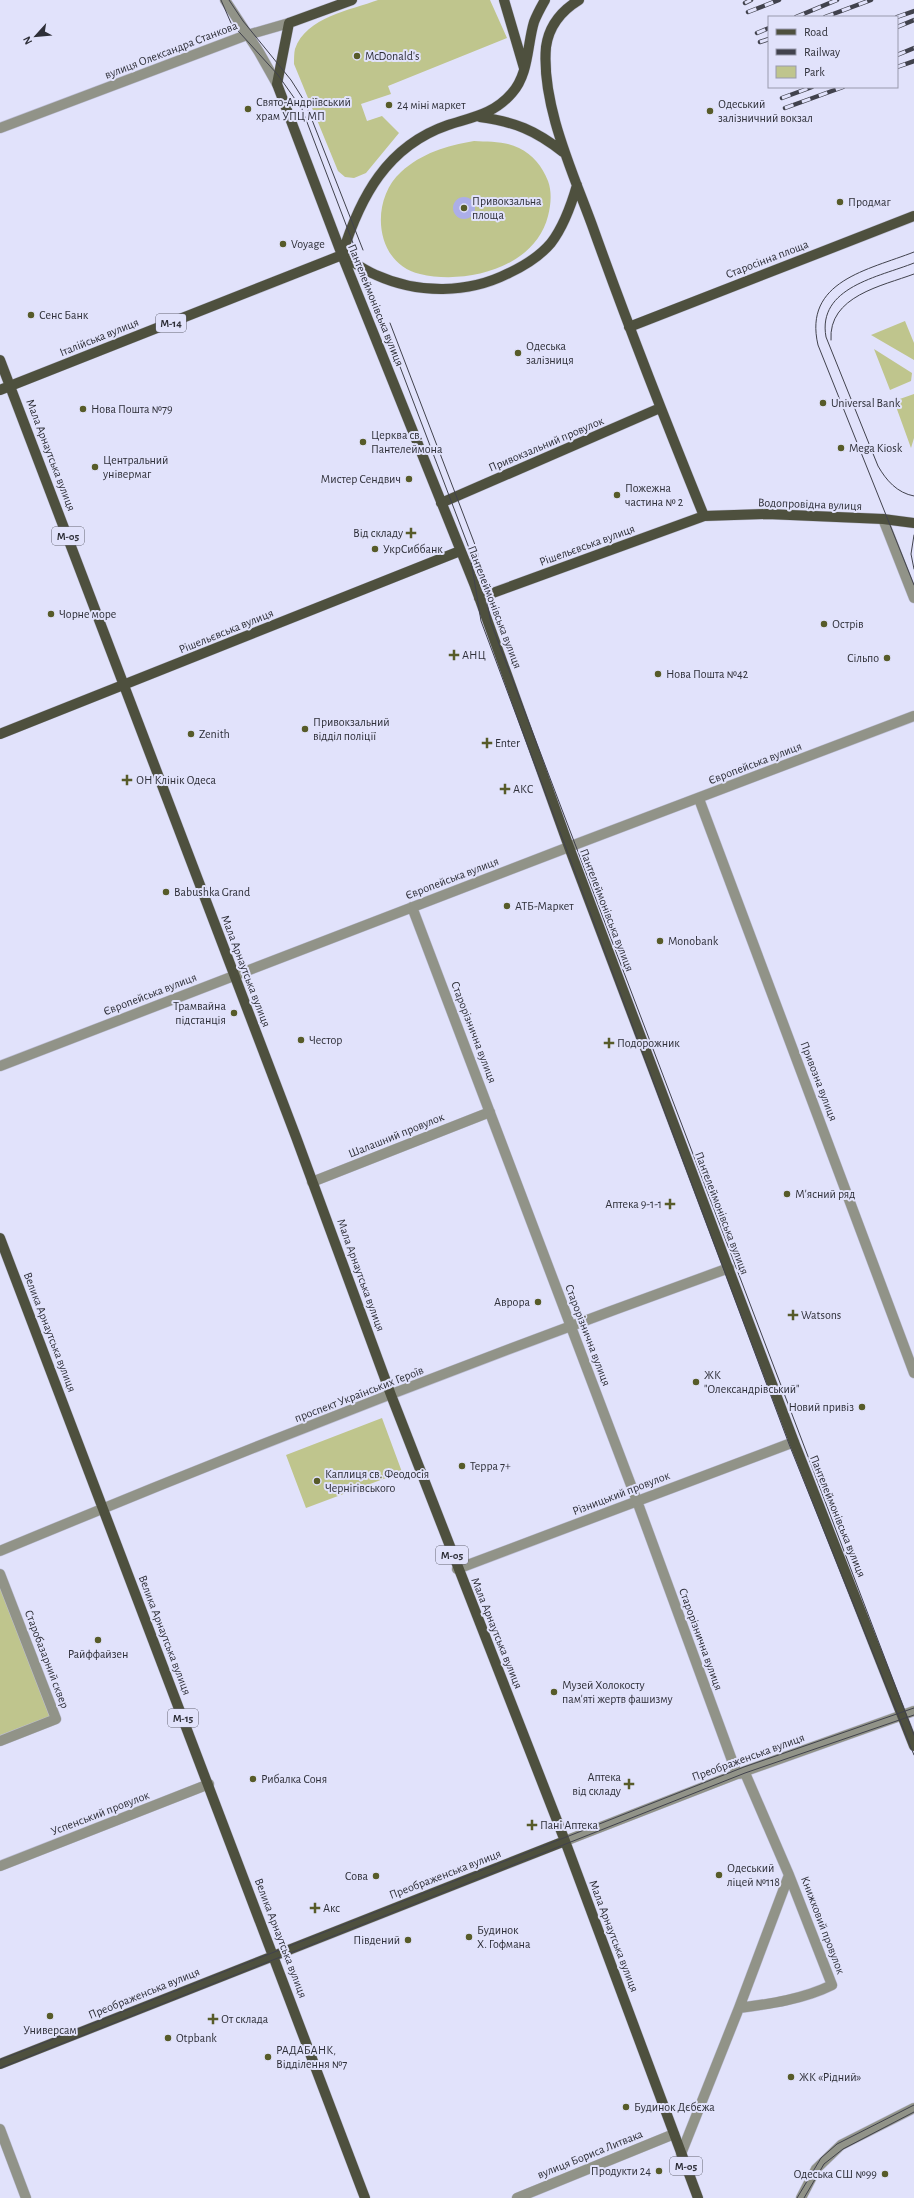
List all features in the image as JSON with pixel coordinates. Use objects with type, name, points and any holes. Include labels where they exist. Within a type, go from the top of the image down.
[{"type":"main road","name":"вулиця Олександра Станкова","points":[[289,23],[352,0]]},
{"type":"main road","points":[[504,0],[524,70]]},
{"type":"main road","points":[[545,0],[534,22],[524,70],[513,92],[502,103],[480,117],[442,128],[422,137],[400,152],[379,175],[364,196],[352,222],[342,255],[377,276],[415,286],[439,289],[464,288],[490,282],[520,268],[550,244],[566,216],[577,185]]},
{"type":"main road","points":[[579,0],[563,11],[549,32],[546,48],[546,71],[553,112],[563,152],[577,185],[660,408],[704,516]]},
{"type":"main road","points":[[276,84],[289,23]]},
{"type":"main road","name":"Пантелеймонівська вулиця","points":[[276,84],[342,255],[479,598],[569,847],[794,1442],[914,1746]]},
{"type":"main road","points":[[480,117],[519,124],[543,136],[563,152]]},
{"type":"main road","name":"Старосінна площа","points":[[629,327],[914,216]]},
{"type":"main road","name":"Італійська вулиця","points":[[0,390],[342,255]]},
{"type":"main road","name":"Мала Арнаутська вулиця","points":[[0,360],[312,1182],[457,1569],[565,1841],[698,2198]]},
{"type":"main road","name":"Привокзальний провулок","points":[[441,503],[660,408]]},
{"type":"main road","name":"Водопровідна вулиця","points":[[704,516],[767,514],[884,519],[914,523]]},
{"type":"main road","name":"Рішельєвська вулиця","points":[[479,598],[704,516]]},
{"type":"main road","name":"Рішельєвська вулиця","points":[[0,734],[124,686],[460,551]]},
{"type":"main road","name":"Велика Арнаутська вулиця","points":[[1,1245],[209,1784],[365,2198]]},
{"type":"main road","name":"Преображенська вулиця","points":[[0,2064],[565,1841]]},
{"type":"street","name":"Пантелеймонівська вулиця","points":[[225,0],[248,35],[276,84]]},
{"type":"street","name":"вулиця Олександра Станкова","points":[[0,128],[248,35],[289,23]]},
{"type":"street","points":[[884,519],[914,598]]},
{"type":"street","name":"Європейська вулиця","points":[[0,1066],[914,716]]},
{"type":"street","name":"Привозна вулиця","points":[[699,799],[914,1372]]},
{"type":"street","name":"Старорізнична вулиця","points":[[412,907],[637,1501],[737,1774]]},
{"type":"street","name":"Шалашний провулок","points":[[312,1182],[490,1112]]},
{"type":"street","name":"проспект Українських Героїв","points":[[0,1551],[102,1508],[391,1395],[729,1268]]},
{"type":"street","name":"Різницький провулок","points":[[457,1569],[794,1442]]},
{"type":"street","name":"Старобазарний сквер","points":[[0,1574],[56,1719],[0,1741]]},
{"type":"street","name":"Преображенська вулиця","points":[[902,1715],[914,1702]]},
{"type":"street","name":"Преображенська вулиця","points":[[565,1841],[737,1774],[914,1711]]},
{"type":"street","points":[[902,1715],[914,1718]]},
{"type":"street","name":"Книжковий провулок","points":[[737,1774],[746,1773],[789,1875],[832,1985],[821,1990],[766,2004],[740,2008]]},
{"type":"street","name":"Успенський провулок","points":[[0,1866],[209,1784]]},
{"type":"street","name":"Книжковий провулок","points":[[681,2154],[740,2008],[789,1875]]},
{"type":"street","points":[[801,2198],[816,2169],[841,2145],[914,2108]]},
{"type":"street","points":[[0,2129],[26,2198]]},
{"type":"street","name":"вулиця Бориса Литвака","points":[[516,2198],[674,2134]]},
{"type":"green space","points":[[378,0],[490,0],[507,38],[388,86],[391,94],[361,104],[367,121],[382,116],[399,133],[366,173],[354,178],[345,177],[338,171],[294,64],[295,49],[301,38],[309,29],[319,22],[343,11]]},
{"type":"green space","points":[[474,141],[497,142],[519,148],[529,154],[543,170],[548,181],[551,198],[548,216],[541,234],[529,249],[514,260],[496,269],[477,274],[458,277],[438,277],[420,274],[405,268],[394,258],[386,245],[382,230],[381,214],[384,199],[391,184],[409,165],[426,155],[454,145]]},
{"type":"green space","points":[[905,321],[914,343],[914,360],[871,335]]},
{"type":"green space","points":[[874,349],[912,373],[911,381],[890,390]]},
{"type":"green space","points":[[914,394],[914,438],[911,448],[894,401]]},
{"type":"green space","points":[[382,1418],[402,1472],[306,1508],[286,1455]]},
{"type":"green space","points":[[0,1574],[56,1719],[0,1741]]},
{"type":"water","points":[[464,197],[472,200],[475,208],[472,216],[464,219],[456,216],[453,208],[456,200]]},
{"type":"tram line","points":[[221,0],[231,23],[278,75],[302,109],[469,548],[481,621],[789,1444],[914,1755]]},
{"type":"tram line","points":[[229,0],[243,21],[291,80],[305,102],[363,250]]},
{"type":"tram line","points":[[914,252],[859,272],[843,281],[830,292],[820,306],[816,323],[818,345],[914,585]]},
{"type":"tram line","points":[[914,263],[868,279],[854,286],[841,295],[831,306],[826,320],[826,337],[878,466],[897,489],[914,496]]},
{"type":"tram line","points":[[831,340],[832,325],[838,313],[848,303],[859,295],[887,283],[914,274]]},
{"type":"tram line","points":[[390,323],[477,550],[491,623],[914,1735]]},
{"type":"tram line","points":[[914,535],[911,554],[914,569]]},
{"type":"tram line","points":[[0,2060],[744,1767],[914,1708]]},
{"type":"tram line","points":[[0,2068],[745,1773],[914,1715]]},
{"type":"tram line","points":[[797,2198],[821,2158],[837,2144],[914,2105]]},
{"type":"tram line","points":[[804,2198],[824,2164],[843,2149],[914,2112]]},
{"type":"railway","points":[[745,3],[751,0]]},
{"type":"railway","points":[[748,12],[779,0]]},
{"type":"railway","points":[[798,16],[837,0]]},
{"type":"railway","points":[[828,16],[871,0]]},
{"type":"railway","points":[[898,17],[914,11]]},
{"type":"railway","points":[[898,27],[914,20]]},
{"type":"railway","points":[[757,33],[768,28]]},
{"type":"railway","points":[[760,42],[768,39]]},
{"type":"railway","points":[[898,55],[914,48]]},
{"type":"railway","points":[[898,67],[914,61]]},
{"type":"railway","points":[[782,98],[809,88]]},
{"type":"railway","points":[[785,108],[840,88]]},
{"type":"place","name":"McDonald's","points":[[357,56]]},
{"type":"place","name":"24 міні маркет","points":[[389,105]]},
{"type":"place","name":"Свято-Андріївський храм УПЦ МП","points":[[248,109]]},
{"type":"place","name":"Одеський залізничний вокзал","points":[[710,111]]},
{"type":"place","name":"Продмаг","points":[[840,202]]},
{"type":"place","name":"Привокзальна площа","points":[[464,208]]},
{"type":"place","name":"Voyage","points":[[283,244]]},
{"type":"place","name":"Сенс Банк","points":[[31,315]]},
{"type":"place","name":"Одеська залізниця","points":[[518,353]]},
{"type":"place","name":"Universal Bank","points":[[823,403]]},
{"type":"place","name":"Нова Пошта №79","points":[[83,409]]},
{"type":"place","name":"Церква св. Пантелеймона","points":[[363,442]]},
{"type":"place","name":"Mega Kiosk","points":[[841,448]]},
{"type":"place","name":"Центральний універмаг","points":[[95,467]]},
{"type":"place","name":"Мистер Сендвич","points":[[409,479]]},
{"type":"place","name":"Пожежна частина № 2","points":[[617,495]]},
{"type":"place","name":"Від складу","points":[[411,533]]},
{"type":"place","name":"УкрСиббанк","points":[[375,549]]},
{"type":"place","name":"Чорне море","points":[[51,614]]},
{"type":"place","name":"Острів","points":[[824,624]]},
{"type":"place","name":"АНЦ","points":[[454,655]]},
{"type":"place","name":"Сільпо","points":[[887,658]]},
{"type":"place","name":"Нова Пошта №42","points":[[658,674]]},
{"type":"place","name":"Привокзальний відділ поліції","points":[[305,729]]},
{"type":"place","name":"Zenith","points":[[191,734]]},
{"type":"place","name":"Enter","points":[[487,743]]},
{"type":"place","name":"ОН Клінік Одеса","points":[[127,780]]},
{"type":"place","name":"АКС","points":[[505,789]]},
{"type":"place","name":"Babushka Grand","points":[[166,892]]},
{"type":"place","name":"АТБ-Маркет","points":[[507,906]]},
{"type":"place","name":"Monobank","points":[[660,941]]},
{"type":"place","name":"Трамвайна підстанція","points":[[234,1013]]},
{"type":"place","name":"Честор","points":[[301,1040]]},
{"type":"place","name":"Подорожник","points":[[609,1043]]},
{"type":"place","name":"М'ясний ряд","points":[[787,1194]]},
{"type":"place","name":"Аптека 9-1-1","points":[[670,1204]]},
{"type":"place","name":"Аврора","points":[[538,1302]]},
{"type":"place","name":"Watsons","points":[[793,1315]]},
{"type":"place","name":"ЖК \"Олександрівський\"","points":[[696,1382]]},
{"type":"place","name":"Новий привіз","points":[[862,1407]]},
{"type":"place","name":"Терра 7+","points":[[462,1466]]},
{"type":"place","name":"Каплиця св. Феодосія Чернігівського","points":[[317,1481]]},
{"type":"place","name":"Райффайзен","points":[[98,1640]]},
{"type":"place","name":"Музей Холокосту пам'яті жертв фашизму","points":[[554,1692]]},
{"type":"place","name":"Рибалка Соня","points":[[253,1779]]},
{"type":"place","name":"Аптека від складу","points":[[629,1784]]},
{"type":"place","name":"Панi Аптека","points":[[532,1825]]},
{"type":"place","name":"Одеський ліцей №118","points":[[719,1875]]},
{"type":"place","name":"Сова","points":[[376,1876]]},
{"type":"place","name":"Акс","points":[[315,1908]]},
{"type":"place","name":"Будинок Х. Гофмана","points":[[469,1937]]},
{"type":"place","name":"Південий","points":[[408,1940]]},
{"type":"place","name":"Универсам","points":[[50,2016]]},
{"type":"place","name":"От склада","points":[[213,2019]]},
{"type":"place","name":"Otpbank","points":[[168,2038]]},
{"type":"place","name":"РАДАБАНК, Відділення №7","points":[[268,2057]]},
{"type":"place","name":"ЖК «Рідний»","points":[[791,2077]]},
{"type":"place","name":"Будинок Дєбєжа","points":[[626,2107]]},
{"type":"place","name":"Продукти 24","points":[[659,2171]]},
{"type":"place","name":"Одеська СШ №99","points":[[885,2174]]}]
